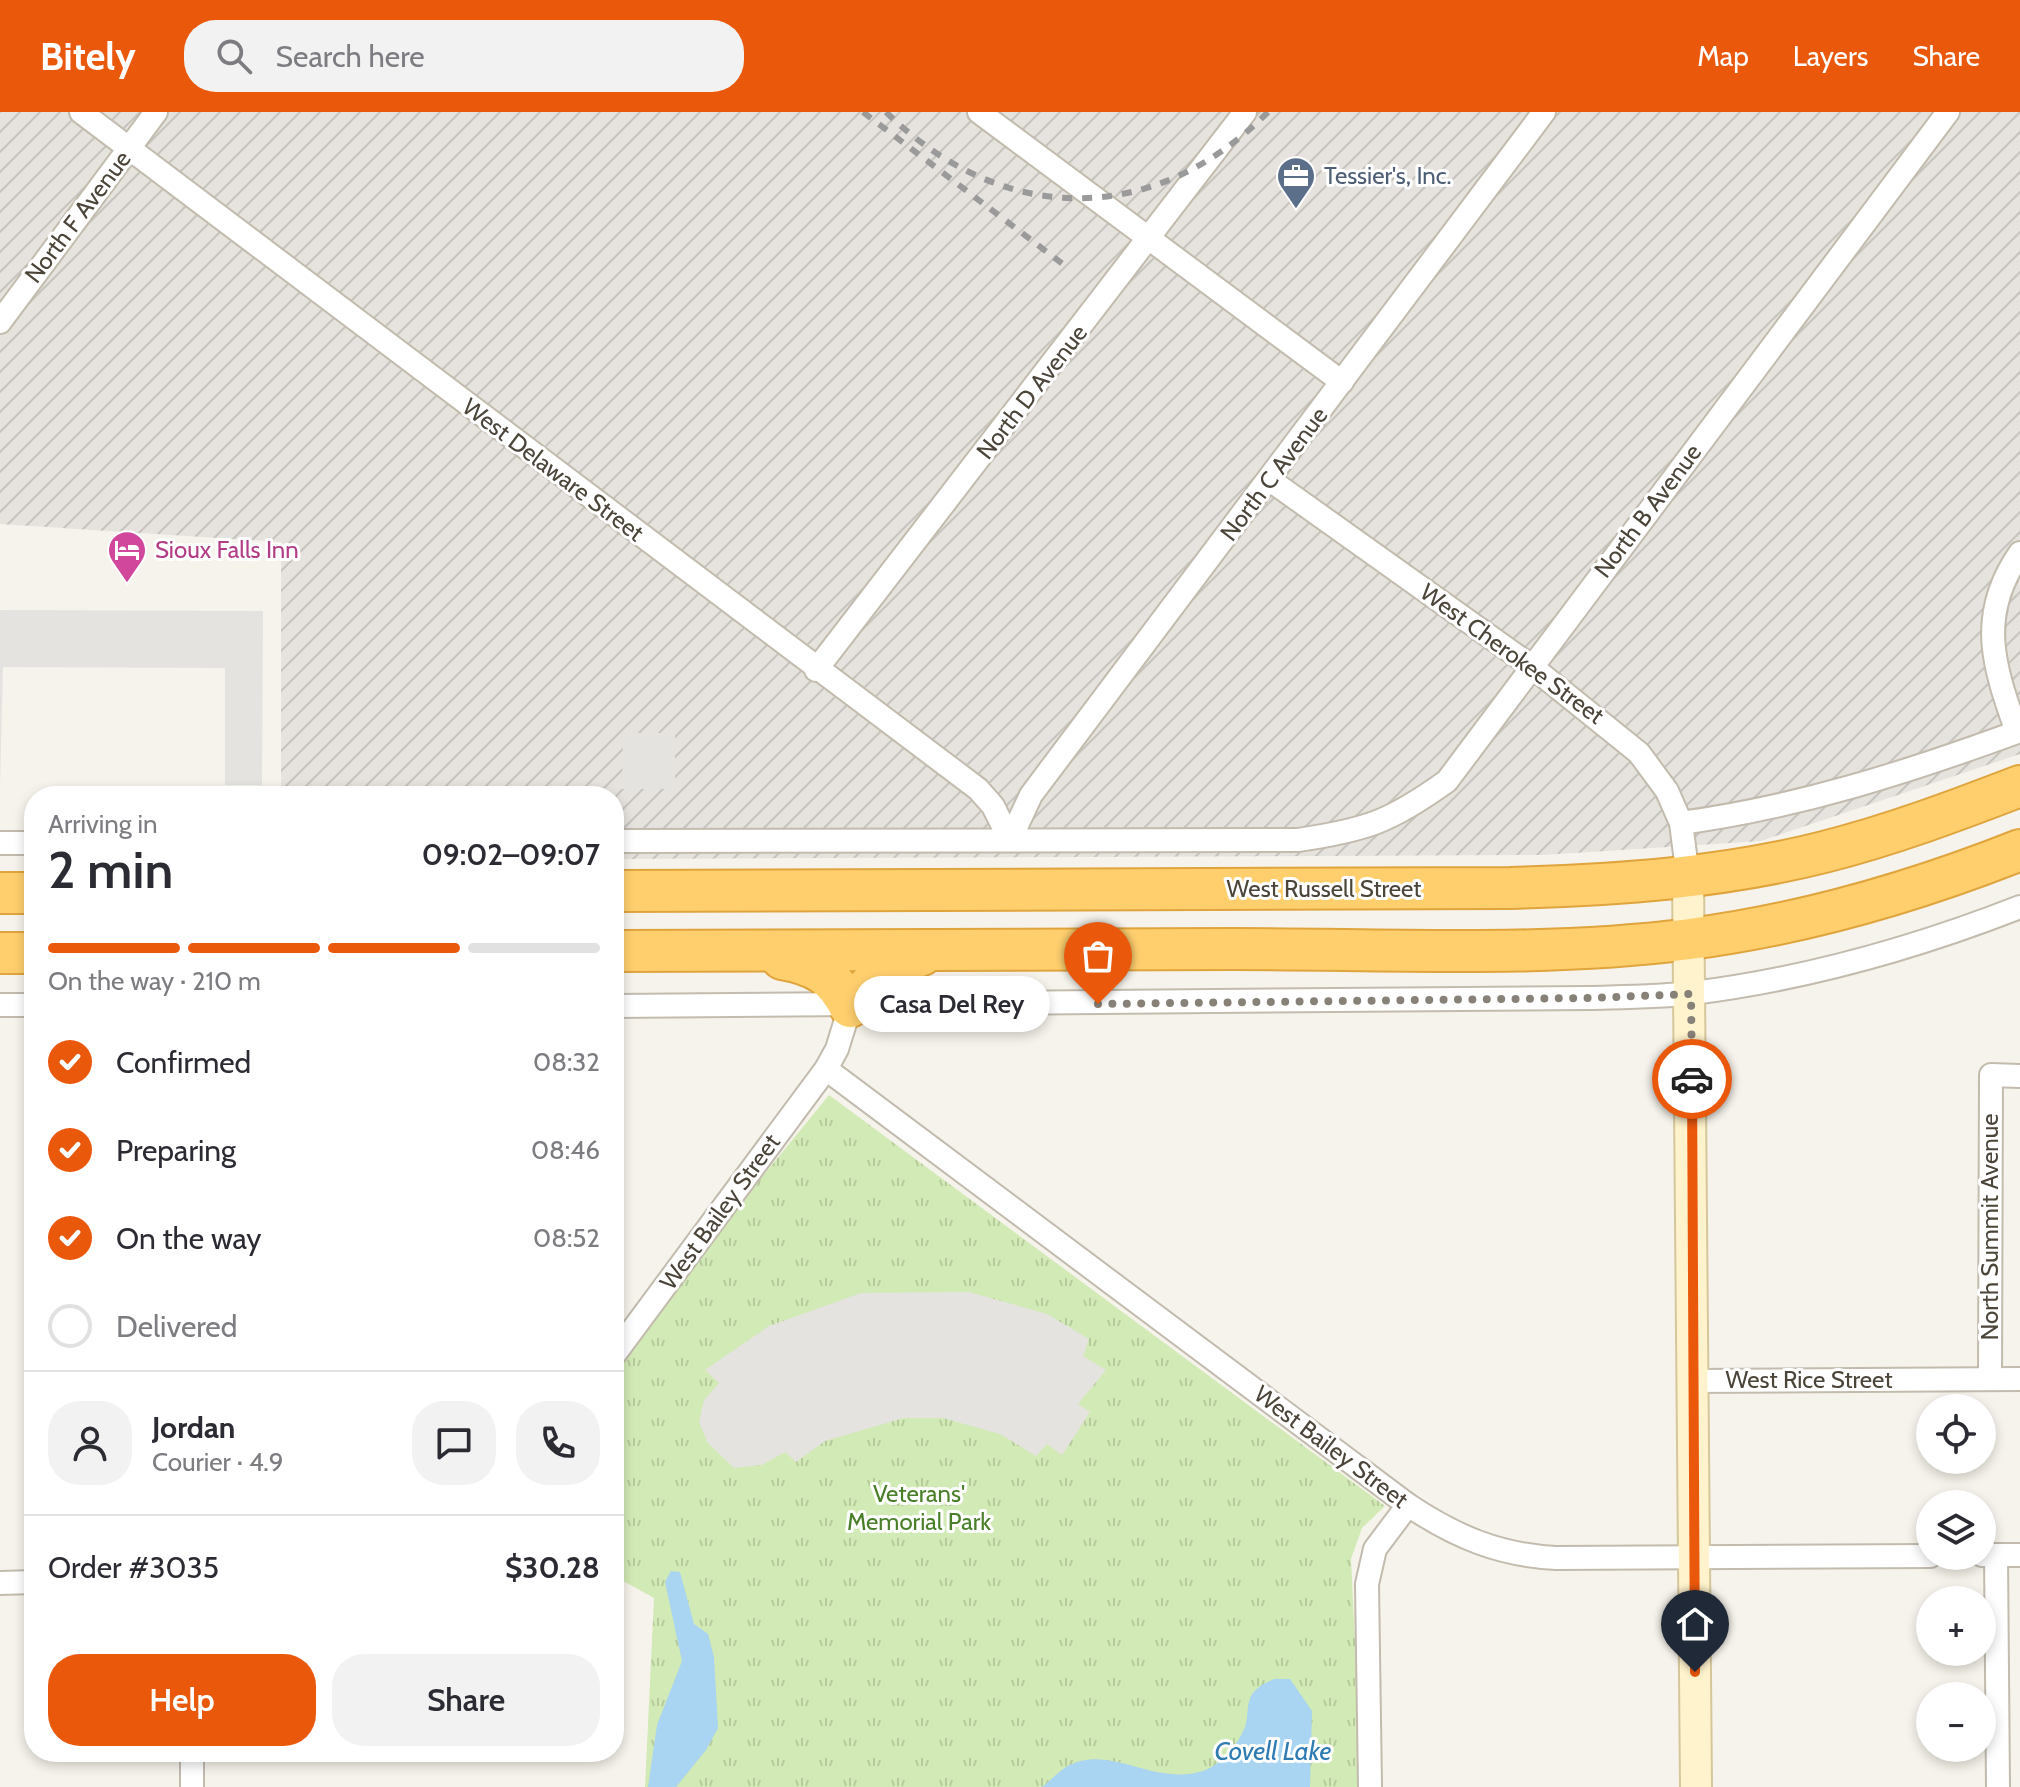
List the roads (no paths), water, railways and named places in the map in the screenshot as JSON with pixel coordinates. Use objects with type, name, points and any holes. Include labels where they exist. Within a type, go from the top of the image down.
[{"type":"highway","name":"West Russell Street","points":[[624,891],[1510,888],[1688,877],[1823,852],[1898,830],[2020,786]]},
{"type":"highway","points":[[624,951],[1480,949],[1690,939],[1841,909],[1915,888],[2020,850]]},
{"type":"highway","points":[[0,893],[24,893]]},
{"type":"highway","points":[[697,951],[779,959],[816,967],[830,975],[850,1007],[866,985],[883,970],[917,956],[954,950]]},
{"type":"highway","points":[[0,953],[24,953]]},
{"type":"street","name":"West Delaware Street","points":[[81,112],[816,670],[978,789],[993,806],[1010,840]]},
{"type":"street","name":"North F Avenue","points":[[0,322],[156,112]]},
{"type":"street","points":[[979,112],[1342,382]]},
{"type":"street","name":"North D Avenue","points":[[816,670],[1245,112]]},
{"type":"street","name":"North C Avenue","points":[[1010,840],[1031,795],[1544,112]]},
{"type":"street","name":"North B Avenue","points":[[1298,840],[1359,831],[1407,810],[1447,781],[1948,112]]},
{"type":"street","name":"West Cherokee Street","points":[[1270,480],[1531,666],[1605,722],[1639,753],[1667,791],[1681,823],[1688,877]]},
{"type":"street","points":[[1681,823],[1758,813],[1840,793],[2018,732],[1994,667],[1994,636],[2002,579],[2020,553]]},
{"type":"street","name":"West Russell Street","points":[[624,841],[1298,840]]},
{"type":"street","points":[[0,843],[24,843]]},
{"type":"street","points":[[1688,877],[1695,1381],[1696,1787]]},
{"type":"street","points":[[624,1006],[850,1007],[1588,998],[1691,994],[1827,969],[1886,953],[2020,907]]},
{"type":"street","points":[[0,1005],[24,1005]]},
{"type":"street","name":"West Bailey Street","points":[[624,1342],[826,1069],[837,1049],[850,1007]]},
{"type":"street","name":"West Bailey Street","points":[[826,1069],[1408,1505],[1459,1536],[1509,1554],[1556,1558],[1916,1556]]},
{"type":"street","name":"North Summit Avenue","points":[[1990,1379],[1991,1075],[2020,1076]]},
{"type":"street","name":"West Rice Street","points":[[1695,1381],[2020,1379]]},
{"type":"street","points":[[1370,1787],[1367,1584],[1380,1539],[1408,1505]]},
{"type":"street","points":[[1996,1555],[2020,1555]]},
{"type":"street","points":[[1990,1570],[1998,1787]]},
{"type":"street","points":[[0,1583],[24,1582]]},
{"type":"street","points":[[192,1762],[192,1787]]},
{"type":"water","points":[[671,1571],[680,1572],[694,1624],[708,1634],[714,1657],[718,1728],[706,1750],[676,1787],[648,1787],[657,1725],[682,1661],[665,1582]]},
{"type":"water","name":"Covell Lake","points":[[1274,1679],[1290,1679],[1312,1711],[1310,1787],[1042,1787],[1066,1767],[1099,1759],[1167,1774],[1185,1774],[1210,1768],[1223,1759],[1238,1741],[1254,1692]]},
{"type":"railway","points":[[863,112],[1068,268]]},
{"type":"railway","points":[[886,112],[931,149],[978,176],[1028,193],[1077,198],[1127,193],[1176,177],[1223,150],[1268,112]]},
{"type":"place","name":"Tessier's, Inc.","points":[[1296,210]]},
{"type":"place","name":"Sioux Falls Inn","points":[[127,584]]},
{"type":"place","name":"Casa Del Rey","points":[[1098,1004]]},
{"type":"park label","name":"Veterans' Memorial Park","points":[[919,1508]]}]
